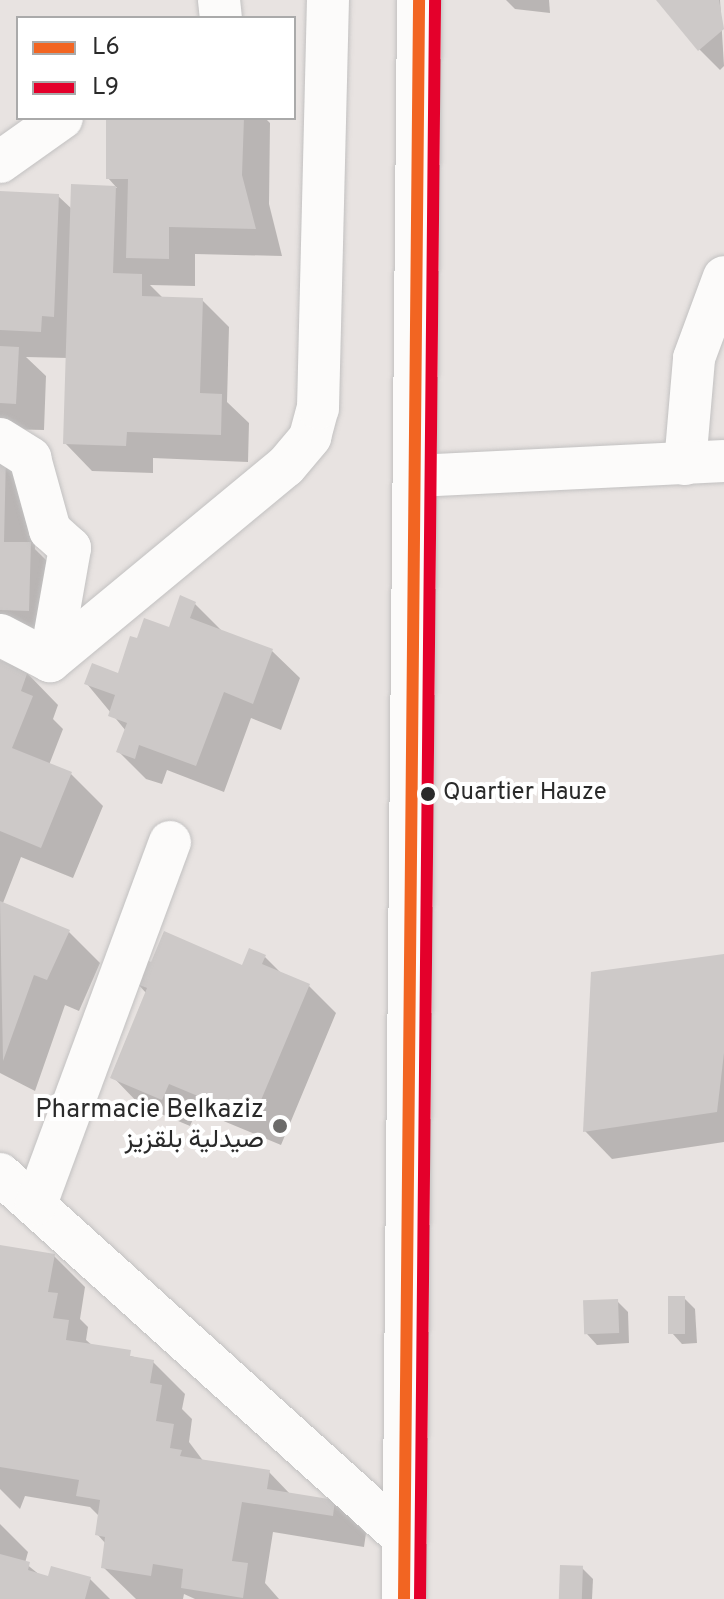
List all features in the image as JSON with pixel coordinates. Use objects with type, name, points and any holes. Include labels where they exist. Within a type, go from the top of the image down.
[{"type":"main road","points":[[404,1599],[419,0]]},
{"type":"street","points":[[50,661],[286,466],[310,437],[318,408],[328,0]]},
{"type":"street","points":[[0,162],[59,120]]},
{"type":"street","points":[[416,476],[705,463],[694,358],[724,277]]},
{"type":"street","points":[[0,439],[30,458],[50,530],[70,548],[50,661]]},
{"type":"street","points":[[0,635],[50,661]]},
{"type":"street","points":[[36,1204],[170,842]]},
{"type":"street","points":[[0,1174],[405,1539]]},
{"type":"building","points":[[656,0],[719,0],[724,29],[698,51]]},
{"type":"building","points":[[106,120],[244,120],[242,175],[256,229],[169,227],[169,259],[126,258],[128,179],[106,179]]},
{"type":"building","points":[[71,184],[116,186],[113,273],[142,274],[142,296],[203,298],[200,393],[222,394],[221,435],[127,432],[126,446],[63,444]]},
{"type":"building","points":[[0,191],[59,194],[54,317],[42,316],[41,332],[0,330]]},
{"type":"building","points":[[0,346],[19,347],[16,404],[0,403]]},
{"type":"building","points":[[0,456],[6,456],[4,542],[31,542],[29,611],[0,610]]},
{"type":"building","points":[[180,595],[196,602],[190,618],[273,649],[253,704],[224,692],[196,766],[139,745],[135,759],[116,752],[127,723],[108,716],[115,695],[84,684],[92,663],[118,673],[130,636],[137,638],[144,618],[169,627]]},
{"type":"building","points":[[0,660],[28,671],[21,691],[33,696],[12,748],[72,772],[41,848],[0,831]]},
{"type":"building","points":[[0,901],[70,930],[47,980],[34,975],[3,1061]]},
{"type":"building","points":[[164,931],[242,965],[249,948],[266,955],[262,964],[310,984],[253,1119],[169,1084],[162,1100],[110,1078],[147,988],[132,982],[142,958],[151,962]]},
{"type":"building","points":[[724,954],[724,1053],[717,1112],[583,1132],[591,972]]},
{"type":"building","points":[[0,1245],[55,1254],[48,1292],[58,1293],[53,1318],[69,1320],[66,1340],[131,1350],[130,1356],[154,1360],[150,1383],[162,1385],[156,1421],[174,1424],[170,1448],[182,1450],[180,1456],[270,1470],[267,1489],[335,1500],[333,1516],[242,1502],[232,1561],[248,1563],[243,1598],[181,1588],[183,1569],[153,1564],[151,1576],[101,1568],[105,1537],[95,1535],[100,1500],[76,1496],[79,1480],[0,1467]]},
{"type":"building","points":[[668,1296],[685,1296],[685,1334],[668,1334]]},
{"type":"building","points":[[618,1299],[619,1333],[584,1334],[583,1300]]},
{"type":"building","points":[[0,1554],[30,1562],[28,1570],[48,1576],[51,1566],[91,1577],[85,1599],[0,1599]]},
{"type":"building","points":[[560,1565],[583,1566],[582,1599],[559,1599]]},
{"type":"transit line","name":"L6","points":[[404,1599],[419,0]]},
{"type":"transit line","name":"L9","points":[[420,1599],[435,0]]},
{"type":"place","name":"Quartier Hauze","points":[[428,794]]},
{"type":"place","name":"Pharmacie Belkaziz صيدلية بلقزيز","points":[[280,1126]]}]
